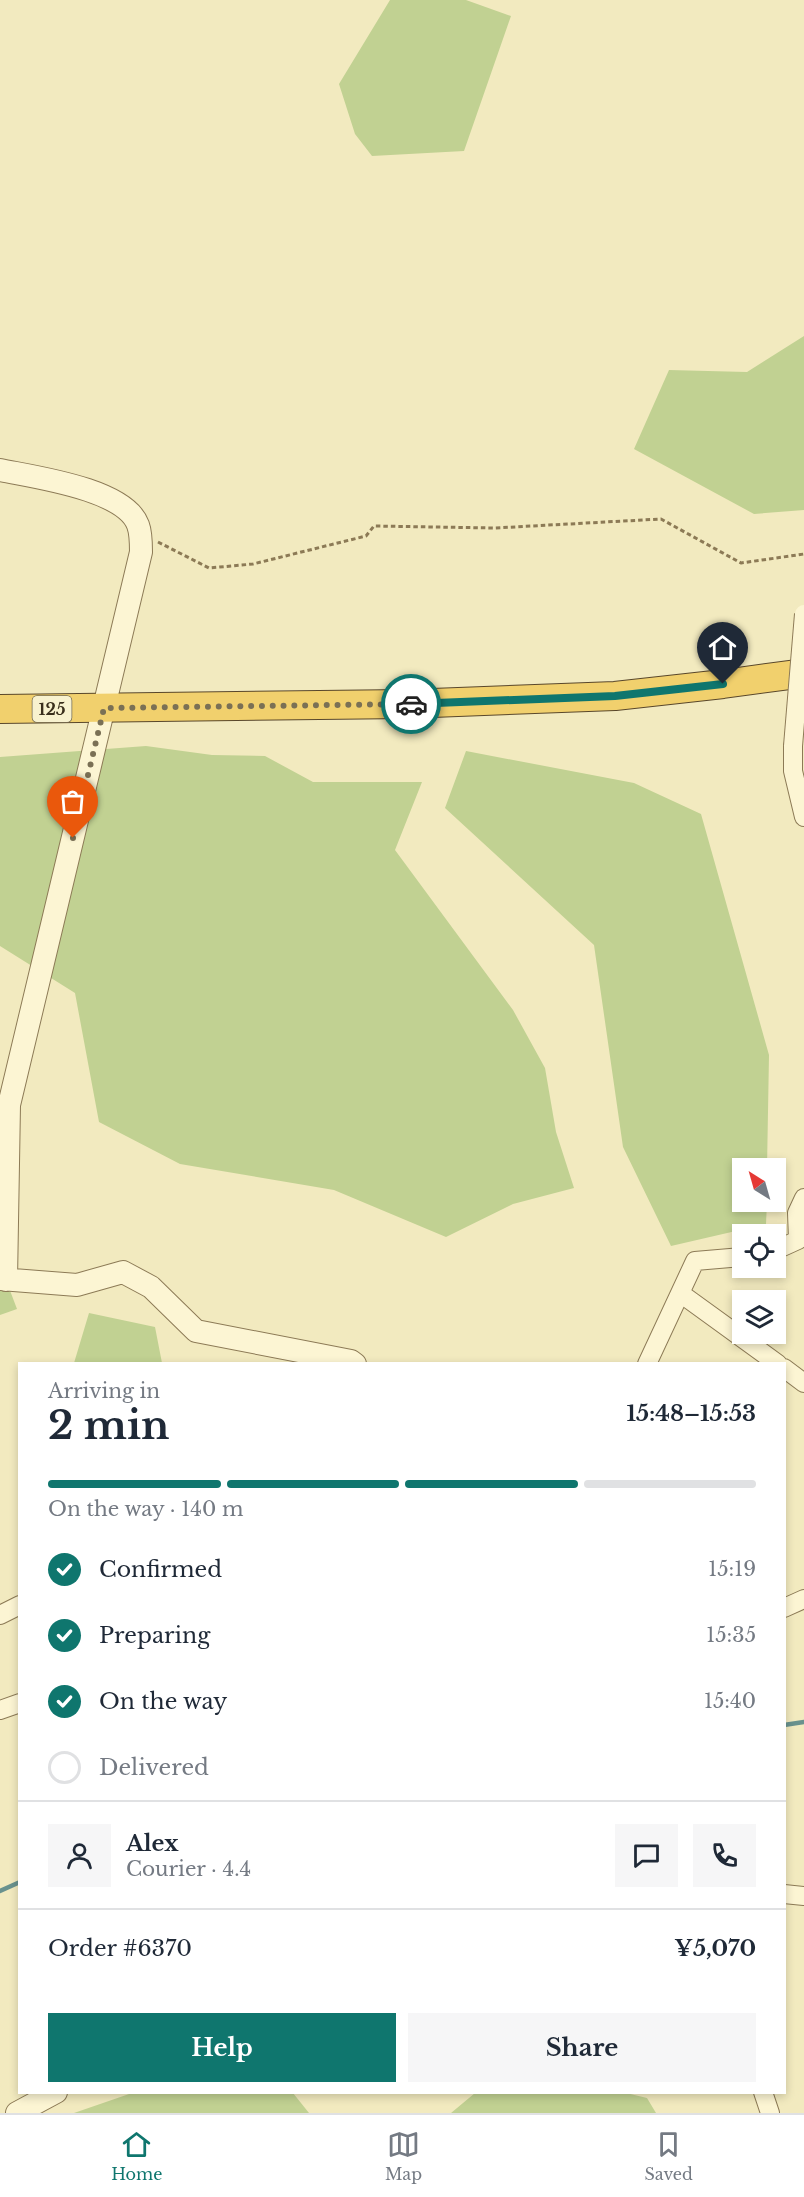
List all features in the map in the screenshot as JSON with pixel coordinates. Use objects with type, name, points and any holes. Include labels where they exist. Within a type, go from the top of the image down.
[{"type":"highway","name":"125","points":[[0,710],[406,704],[615,696],[804,673]]},
{"type":"street","points":[[0,470],[88,490],[111,498],[138,522],[141,552],[4,1131],[3,1280],[77,1285],[123,1272],[151,1287],[196,1330],[288,1356],[352,1362]]},
{"type":"street","points":[[804,614],[793,746],[793,771],[799,804],[804,817]]},
{"type":"street","points":[[786,1250],[801,1249],[797,1213],[804,1198]]},
{"type":"street","points":[[648,1362],[695,1261],[732,1258]]},
{"type":"street","points":[[680,1293],[775,1362]]},
{"type":"street","points":[[786,1607],[804,1599]]},
{"type":"street","points":[[0,1615],[18,1606]]},
{"type":"street","points":[[0,1710],[18,1704]]},
{"type":"street","points":[[786,1894],[804,1896]]},
{"type":"street","points":[[17,2113],[52,2094]]},
{"type":"street","points":[[764,2094],[770,2113]]},
{"type":"path","points":[[140,532],[209,568],[253,564],[366,536],[374,526],[495,528],[661,519],[741,563],[804,554]]},
{"type":"green space","points":[[390,0],[466,0],[511,16],[464,151],[372,156],[355,134],[339,84]]},
{"type":"green space","points":[[804,336],[804,510],[754,514],[634,449],[669,370],[747,372]]},
{"type":"green space","points":[[146,746],[212,755],[265,756],[313,782],[422,782],[395,850],[513,1010],[545,1068],[556,1132],[574,1188],[513,1204],[446,1237],[334,1190],[180,1164],[99,1122],[75,993],[0,946],[0,757]]},
{"type":"green space","points":[[466,751],[634,783],[701,814],[769,1055],[767,1158],[732,1158],[732,1212],[767,1212],[766,1224],[732,1224],[732,1232],[671,1246],[623,1147],[594,945],[445,808]]},
{"type":"green space","points":[[0,1279],[6,1280],[17,1309],[0,1315]]},
{"type":"green space","points":[[89,1313],[155,1327],[162,1362],[74,1362]]},
{"type":"green space","points":[[129,2094],[294,2094],[309,2113],[74,2113]]},
{"type":"green space","points":[[474,2094],[630,2094],[647,2098],[656,2113],[451,2113]]},
{"type":"waterway","points":[[786,1725],[804,1722]]},
{"type":"waterway","points":[[0,1891],[18,1883]]},
{"type":"way so far","points":[[73,838],[104,708],[411,704]]},
{"type":"route","points":[[411,704],[615,696],[723,684]]}]
